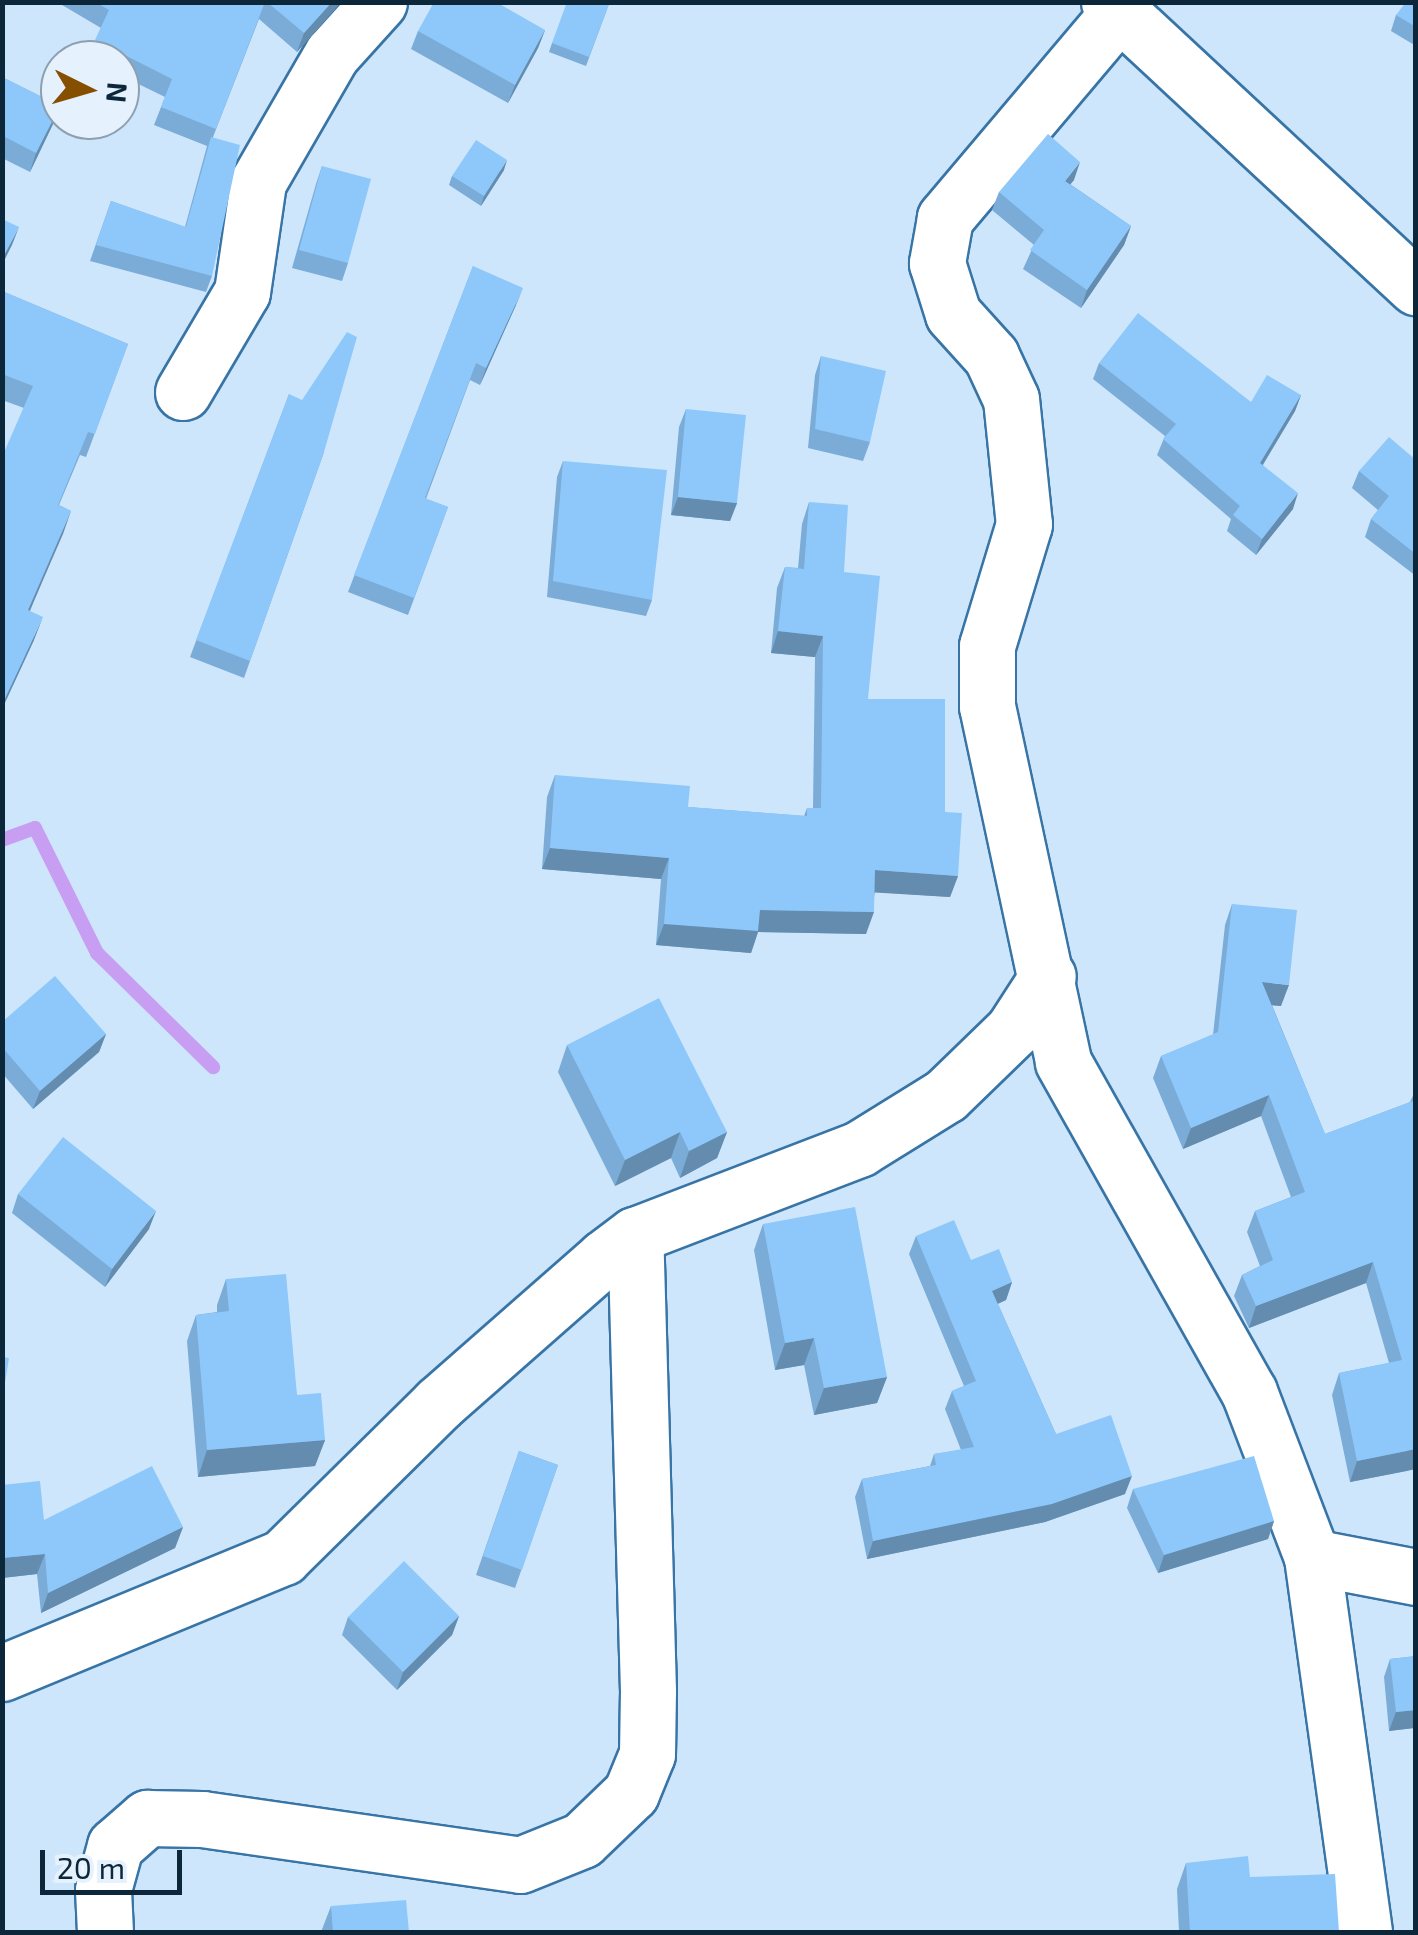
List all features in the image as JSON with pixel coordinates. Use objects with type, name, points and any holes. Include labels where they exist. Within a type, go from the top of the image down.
[{"type":"street","points":[[183,392],[242,292],[258,182],[332,54],[379,2]]},
{"type":"street","points":[[1364,1932],[1312,1557],[1249,1392],[1063,1062],[1048,976],[987,706],[986,646],[1024,524],[1011,399],[992,356],[953,314],[937,263],[945,218],[1114,7],[1416,287]]},
{"type":"street","points":[[2,1673],[284,1557],[438,1404],[636,1235],[859,1149],[946,1095],[1013,1030],[1048,976]]},
{"type":"street","points":[[105,1932],[103,1890],[115,1846],[147,1818],[202,1820],[520,1865],[582,1840],[632,1794],[648,1754],[636,1235]]},
{"type":"street","points":[[1312,1557],[1416,1577]]},
{"type":"building","points":[[95,2],[265,2],[216,129],[161,107],[172,79],[140,63],[140,40],[95,40],[109,10]]},
{"type":"building","points":[[267,2],[332,2],[304,33]]},
{"type":"building","points":[[434,2],[496,2],[545,30],[515,85],[418,31]]},
{"type":"building","points":[[567,2],[609,4],[589,57],[552,43]]},
{"type":"building","points":[[1406,2],[1416,2],[1416,27],[1396,15]]},
{"type":"building","points":[[2,77],[40,96],[43,140],[36,153],[2,138]]},
{"type":"building","points":[[1048,134],[1080,162],[1065,181],[1131,226],[1087,290],[1030,250],[1044,230],[999,192]]},
{"type":"building","points":[[211,137],[240,145],[212,276],[96,245],[111,201],[186,227]]},
{"type":"building","points":[[476,140],[507,160],[484,196],[452,176]]},
{"type":"building","points":[[322,166],[371,179],[348,263],[299,250]]},
{"type":"building","points":[[2,219],[19,227],[2,259]]},
{"type":"building","points":[[473,266],[523,288],[486,368],[476,363],[425,498],[448,507],[414,598],[354,575]]},
{"type":"building","points":[[2,291],[128,344],[95,434],[88,432],[58,505],[71,511],[28,610],[43,617],[2,705],[2,457],[33,386],[2,374]]},
{"type":"building","points":[[1138,313],[1251,402],[1267,375],[1301,395],[1260,463],[1298,493],[1262,539],[1233,515],[1240,506],[1163,439],[1176,424],[1099,363]]},
{"type":"building","points":[[347,332],[357,337],[324,452],[250,661],[196,640],[289,394],[302,400]]},
{"type":"building","points":[[821,356],[886,371],[870,442],[815,429]]},
{"type":"building","points":[[686,409],[746,415],[737,503],[678,497]]},
{"type":"building","points":[[1389,437],[1416,460],[1416,554],[1371,519],[1389,496],[1359,471]]},
{"type":"building","points":[[563,461],[667,470],[652,600],[553,581]]},
{"type":"building","points":[[809,502],[848,505],[844,572],[880,576],[868,699],[945,699],[945,812],[962,813],[958,876],[875,870],[874,912],[760,910],[758,931],[664,924],[669,858],[550,848],[555,775],[690,786],[688,807],[807,816],[807,808],[821,808],[823,636],[778,631],[785,567],[804,569]]},
{"type":"building","points":[[1232,904],[1297,910],[1289,985],[1262,982],[1325,1134],[1416,1100],[1416,1449],[1357,1461],[1339,1373],[1402,1360],[1373,1262],[1256,1306],[1242,1275],[1273,1260],[1255,1211],[1305,1192],[1269,1095],[1191,1128],[1161,1056],[1218,1032]]},
{"type":"building","points":[[55,976],[106,1034],[40,1091],[2,1047],[2,1022]]},
{"type":"building","points":[[659,998],[727,1132],[689,1151],[680,1132],[625,1160],[567,1045]]},
{"type":"building","points":[[63,1137],[156,1211],[112,1269],[18,1194]]},
{"type":"building","points":[[855,1207],[887,1377],[824,1388],[814,1338],[785,1343],[763,1224]]},
{"type":"building","points":[[954,1220],[971,1260],[999,1249],[1012,1282],[992,1291],[1056,1434],[1111,1415],[1132,1476],[1052,1504],[873,1541],[862,1479],[936,1465],[934,1454],[974,1447],[952,1391],[976,1381],[916,1236]]},
{"type":"building","points":[[286,1274],[297,1395],[321,1393],[325,1440],[207,1450],[196,1315],[229,1311],[226,1279]]},
{"type":"building","points":[[2,1357],[9,1358],[2,1401]]},
{"type":"building","points":[[519,1451],[558,1465],[522,1570],[483,1556]]},
{"type":"building","points":[[1254,1456],[1274,1521],[1164,1555],[1133,1489]]},
{"type":"building","points":[[152,1466],[183,1527],[48,1593],[45,1554],[2,1558],[2,1485],[40,1481],[44,1520]]},
{"type":"building","points":[[404,1561],[459,1616],[403,1672],[348,1617]]},
{"type":"building","points":[[1416,1656],[1416,1710],[1396,1712],[1390,1659]]},
{"type":"building","points":[[1248,1856],[1250,1877],[1335,1874],[1339,1932],[1190,1932],[1186,1863]]},
{"type":"building","points":[[406,1900],[409,1932],[333,1932],[331,1906]]},
{"type":"waterway","points":[[2,840],[35,828],[97,953],[213,1067]]}]
